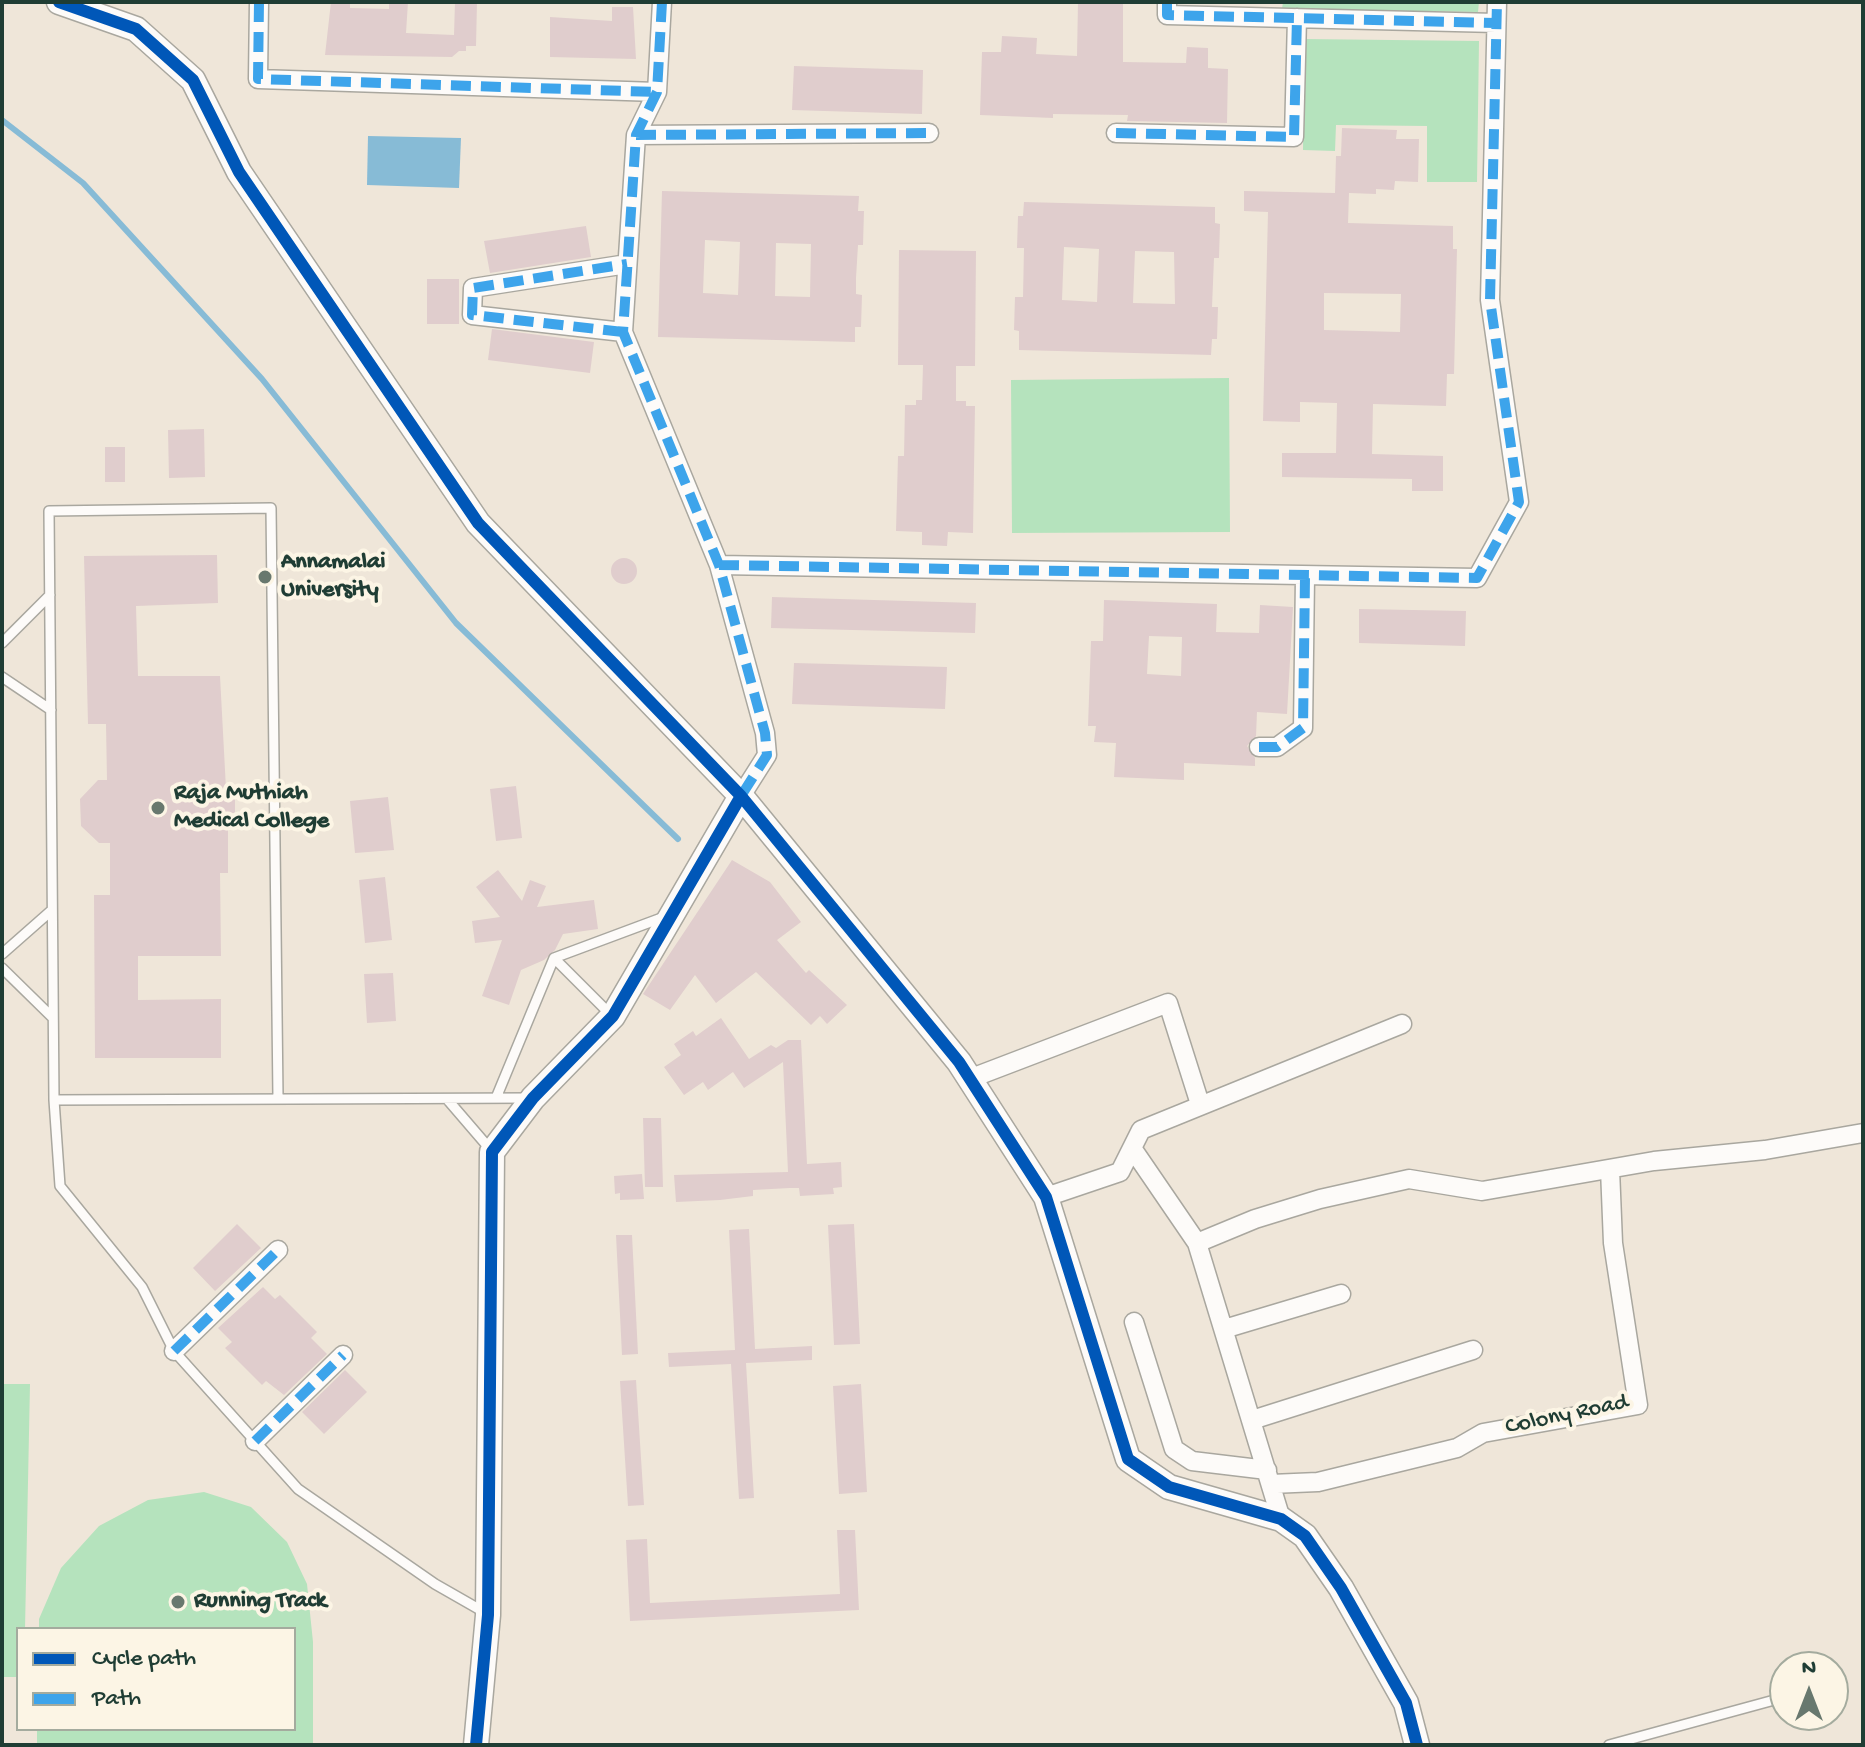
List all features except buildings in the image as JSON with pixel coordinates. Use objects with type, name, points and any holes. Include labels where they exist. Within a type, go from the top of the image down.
[{"type":"street","points":[[59,2],[136,29],[193,80],[239,172],[478,523],[741,796],[969,1079],[1046,1197],[1128,1459],[1169,1487],[1281,1519],[1305,1536],[1341,1588],[1406,1703],[1417,1745]]},
{"type":"street","points":[[259,2],[258,79],[657,92]]},
{"type":"street","points":[[476,1745],[488,1615],[492,1152],[533,1098],[613,1016],[767,755],[765,733],[719,565],[623,332],[636,135],[657,92],[662,2]]},
{"type":"street","points":[[1167,2],[1167,15],[1496,23]]},
{"type":"street","points":[[719,565],[1477,578],[1519,502],[1490,300],[1497,2]]},
{"type":"street","points":[[1116,133],[1294,137],[1297,18]]},
{"type":"street","points":[[636,135],[929,133]]},
{"type":"street","points":[[623,332],[472,315],[473,288],[627,264]]},
{"type":"street","points":[[1259,747],[1277,747],[1303,728],[1305,577]]},
{"type":"street","points":[[969,1079],[1168,1003],[1200,1104]]},
{"type":"street","points":[[1046,1197],[1120,1172],[1141,1130],[1402,1024]]},
{"type":"street","points":[[1197,1243],[1242,1224],[1320,1199],[1409,1179],[1482,1191],[1610,1169],[1765,1150],[1863,1133]]},
{"type":"street","points":[[1132,1148],[1197,1243],[1281,1519]]},
{"type":"street","name":"Colony Road","points":[[1269,1477],[1318,1482],[1457,1448],[1483,1433],[1638,1405],[1613,1243],[1610,1169]]},
{"type":"street","points":[[174,1351],[278,1250]]},
{"type":"street","points":[[1224,1329],[1341,1294]]},
{"type":"street","points":[[1134,1322],[1174,1449],[1192,1461],[1269,1477]]},
{"type":"street","points":[[1252,1420],[1473,1350]]},
{"type":"street","points":[[255,1441],[343,1355]]},
{"type":"lane","points":[[278,1097],[271,508],[49,511],[54,1100],[60,1186],[142,1287],[174,1351],[298,1489],[435,1584],[488,1615]]},
{"type":"lane","points":[[2,643],[50,595]]},
{"type":"lane","points":[[2,677],[51,710]]},
{"type":"lane","points":[[2,954],[52,910]]},
{"type":"lane","points":[[496,1098],[554,958],[672,914]]},
{"type":"lane","points":[[554,958],[613,1016]]},
{"type":"lane","points":[[2,968],[53,1018]]},
{"type":"lane","points":[[54,1100],[533,1098]]},
{"type":"lane","points":[[447,1099],[492,1152]]},
{"type":"lane","points":[[1609,1745],[1769,1701]]},
{"type":"green space","points":[[1283,2],[1479,2],[1478,12],[1282,9]]},
{"type":"green space","points":[[1304,39],[1479,41],[1477,182],[1427,182],[1427,126],[1336,125],[1335,151],[1303,150]]},
{"type":"green space","points":[[1229,378],[1230,532],[1012,533],[1011,380]]},
{"type":"green space","points":[[2,1384],[30,1384],[25,1627],[16,1627],[16,1677],[2,1677]]},
{"type":"green space","name":"Running Track","points":[[204,1492],[251,1507],[287,1542],[307,1584],[313,1642],[313,1745],[37,1745],[37,1731],[296,1731],[296,1627],[39,1627],[39,1619],[61,1568],[99,1526],[148,1500]]},
{"type":"water","points":[[368,136],[461,138],[459,188],[367,185]]},
{"type":"waterway","points":[[2,120],[83,183],[262,379],[456,623],[678,839]]},
{"type":"marked path","points":[[259,2],[258,79],[657,92]]},
{"type":"marked path","points":[[662,2],[657,92],[636,135],[623,332],[719,565],[765,733],[767,755],[741,796]]},
{"type":"marked path","points":[[1167,2],[1167,15],[1496,23]]},
{"type":"marked path","points":[[719,565],[1477,578],[1519,502],[1490,300],[1497,2]]},
{"type":"marked path","points":[[1116,133],[1294,137],[1297,18]]},
{"type":"marked path","points":[[636,135],[929,133]]},
{"type":"marked path","points":[[623,332],[472,315],[473,288],[627,264]]},
{"type":"marked path","points":[[1259,747],[1277,747],[1303,728],[1305,577]]},
{"type":"marked path","points":[[174,1351],[278,1250]]},
{"type":"marked path","points":[[255,1441],[343,1355]]},
{"type":"cycle path","points":[[59,2],[136,29],[193,80],[239,172],[478,523],[741,796],[959,1062],[1046,1197],[1128,1459],[1169,1487],[1281,1519],[1305,1536],[1341,1588],[1406,1703],[1417,1745]]},
{"type":"cycle path","points":[[476,1745],[488,1615],[492,1152],[533,1098],[613,1016],[741,796]]},
{"type":"place","name":"Annamalai University","points":[[265,577]]},
{"type":"place","name":"Raja Muthiah Medical College","points":[[158,808]]},
{"type":"place","name":"Running Track","points":[[178,1602]]}]
